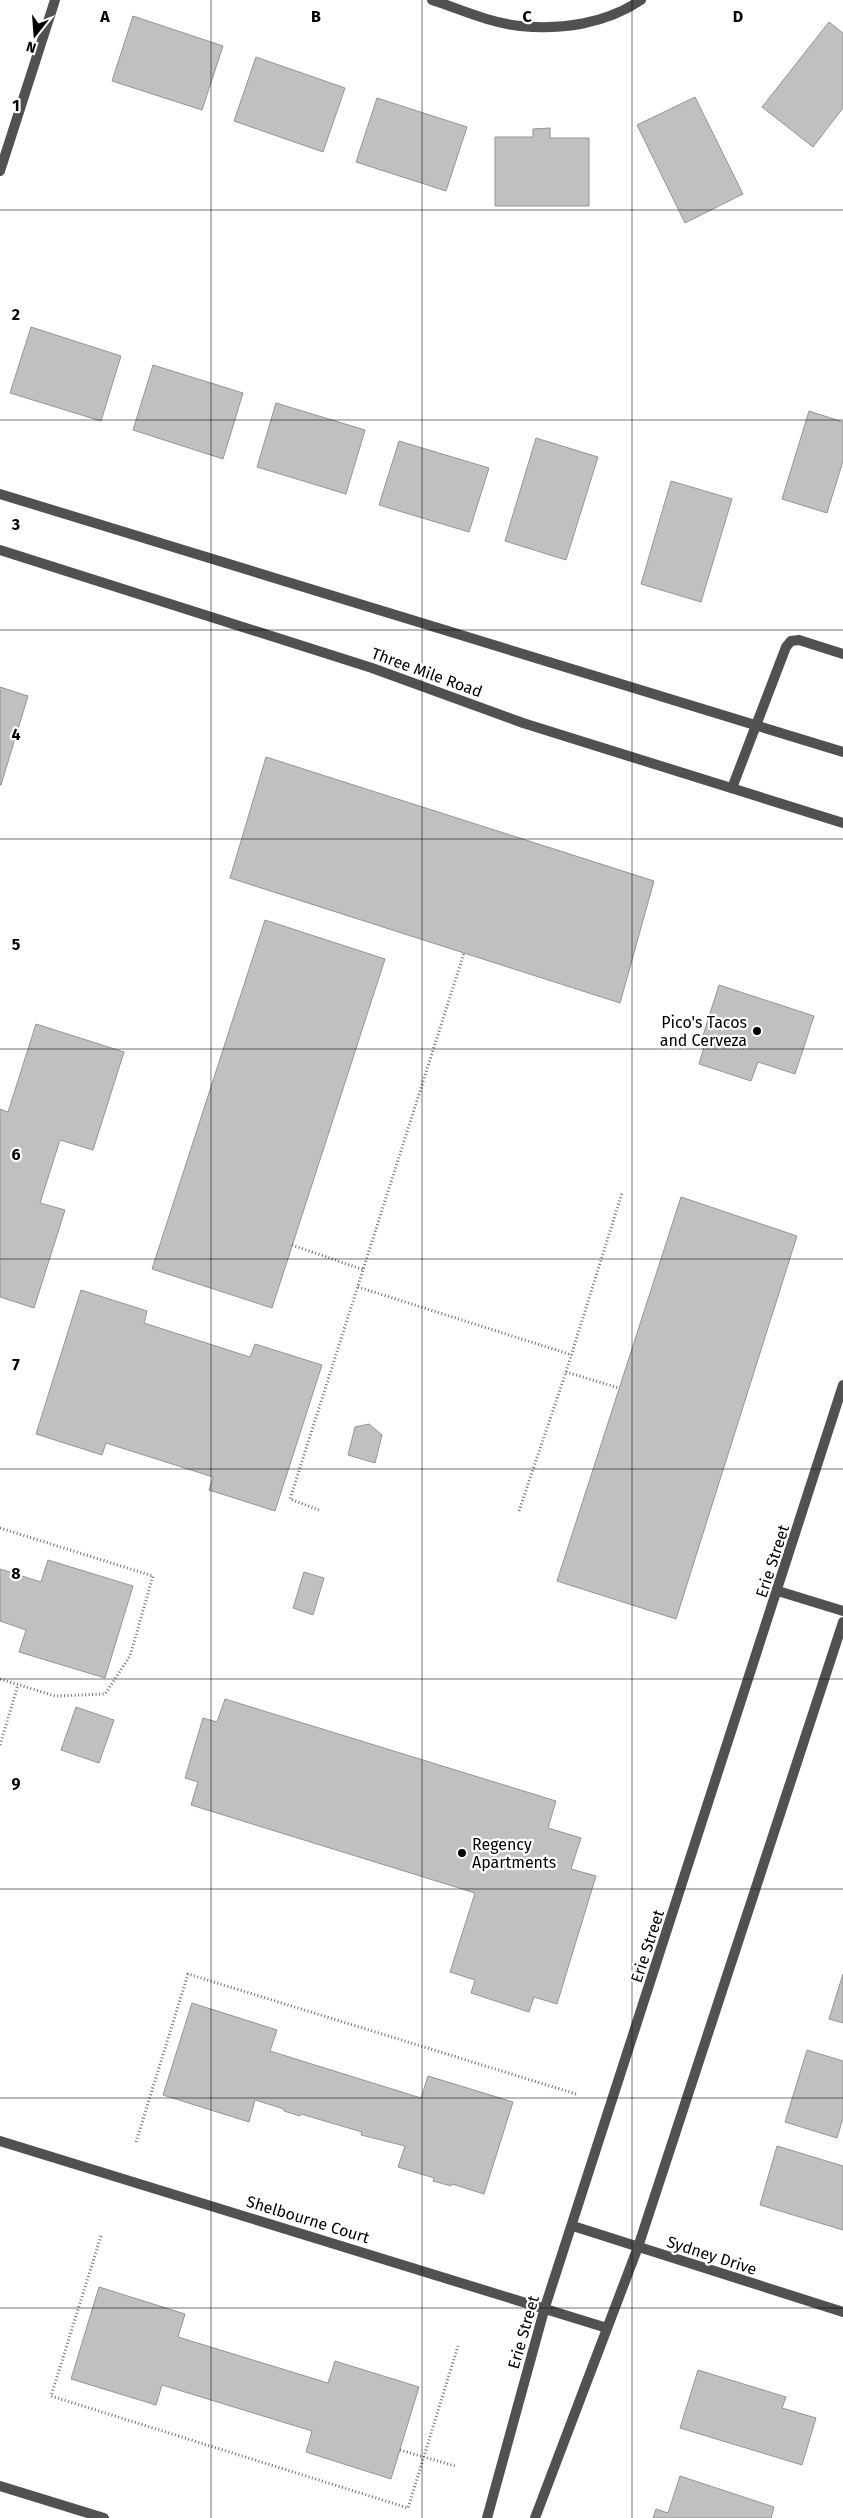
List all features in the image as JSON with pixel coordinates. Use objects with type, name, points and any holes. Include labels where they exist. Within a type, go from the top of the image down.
[{"type":"street","points":[[0,171],[55,0]]},
{"type":"street","points":[[432,0],[519,26],[567,26],[599,20],[629,8],[640,0]]},
{"type":"street","points":[[0,494],[843,752]]},
{"type":"street","name":"Three Mile Road","points":[[0,550],[372,668],[523,723],[843,823]]},
{"type":"street","points":[[732,788],[786,647],[791,640],[800,640],[843,654]]},
{"type":"street","name":"Erie Street","points":[[487,2518],[545,2307],[573,2226],[843,1385]]},
{"type":"street","points":[[778,1591],[843,1611]]},
{"type":"street","points":[[535,2518],[638,2247],[843,1622]]},
{"type":"street","name":"Shelbourne Court","points":[[0,2141],[545,2307],[608,2328]]},
{"type":"street","name":"Sydney Drive","points":[[573,2226],[843,2312]]},
{"type":"street","points":[[0,2486],[104,2518]]},
{"type":"path","points":[[319,1510],[290,1499],[464,953]]},
{"type":"path","points":[[519,1511],[572,1355],[622,1193]]},
{"type":"path","points":[[292,1245],[364,1270]]},
{"type":"path","points":[[358,1287],[572,1355]]},
{"type":"path","points":[[566,1372],[619,1388]]},
{"type":"path","points":[[0,1528],[153,1576],[130,1656],[105,1694],[55,1696],[0,1679]]},
{"type":"path","points":[[0,1744],[18,1685]]},
{"type":"path","points":[[136,2142],[188,1974],[576,2094]]},
{"type":"path","points":[[101,2236],[51,2396],[408,2508],[458,2346]]},
{"type":"path","points":[[400,2450],[455,2466]]},
{"type":"building","points":[[133,16],[223,46],[202,110],[112,81]]},
{"type":"building","points":[[829,22],[843,33],[843,108],[813,147],[762,107]]},
{"type":"building","points":[[256,57],[345,88],[323,152],[234,121]]},
{"type":"building","points":[[695,97],[743,194],[685,223],[637,125]]},
{"type":"building","points":[[377,98],[467,127],[446,191],[356,162]]},
{"type":"building","points":[[550,128],[550,138],[589,138],[589,206],[495,206],[495,137],[533,137],[533,129]]},
{"type":"building","points":[[31,327],[121,356],[101,421],[10,393]]},
{"type":"building","points":[[153,365],[243,393],[223,459],[133,430]]},
{"type":"building","points":[[276,403],[365,430],[346,494],[257,467]]},
{"type":"building","points":[[809,411],[843,422],[843,461],[827,513],[782,499]]},
{"type":"building","points":[[536,438],[598,457],[566,560],[505,541]]},
{"type":"building","points":[[399,441],[489,468],[469,532],[379,505]]},
{"type":"building","points":[[671,481],[732,499],[701,602],[641,584]]},
{"type":"building","points":[[0,687],[28,696],[1,785],[0,785]]},
{"type":"building","points":[[266,757],[654,881],[620,1003],[230,878]]},
{"type":"building","points":[[265,920],[385,959],[272,1308],[152,1269]]},
{"type":"building","name":"Pico's Tacos and Cerveza","points":[[719,985],[814,1016],[795,1074],[758,1062],[751,1081],[699,1064],[704,1047],[700,1045]]},
{"type":"building","points":[[36,1024],[124,1052],[93,1150],[60,1140],[40,1203],[65,1210],[34,1308],[0,1297],[0,1109],[8,1112]]},
{"type":"building","points":[[681,1197],[797,1236],[676,1619],[557,1581]]},
{"type":"building","points":[[81,1290],[147,1311],[144,1323],[250,1357],[255,1344],[322,1365],[275,1511],[209,1490],[213,1477],[106,1443],[102,1455],[36,1434]]},
{"type":"building","points":[[369,1424],[382,1435],[375,1463],[348,1455],[355,1427]]},
{"type":"building","points":[[48,1560],[133,1586],[105,1678],[19,1652],[26,1630],[0,1621],[0,1569],[41,1582]]},
{"type":"building","points":[[304,1572],[324,1578],[313,1615],[293,1608]]},
{"type":"building","name":"Regency Apartments","points":[[225,1699],[556,1801],[548,1828],[581,1838],[571,1869],[596,1876],[557,2004],[534,1997],[529,2012],[471,1993],[475,1980],[450,1972],[475,1893],[191,1805],[198,1782],[185,1778],[203,1718],[217,1722]]},
{"type":"building","points":[[76,1707],[114,1720],[99,1763],[61,1750]]},
{"type":"building","points":[[843,1974],[843,2023],[829,2019]]},
{"type":"building","points":[[192,2003],[277,2030],[270,2051],[421,2098],[428,2076],[513,2102],[484,2194],[452,2184],[451,2186],[433,2181],[434,2178],[398,2167],[405,2146],[361,2135],[362,2132],[301,2114],[300,2116],[255,2100],[249,2122],[163,2095]]},
{"type":"building","points":[[807,2050],[843,2061],[843,2118],[837,2138],[785,2122]]},
{"type":"building","points":[[777,2146],[843,2166],[843,2230],[760,2205]]},
{"type":"building","points":[[99,2287],[185,2314],[178,2337],[328,2383],[335,2361],[419,2387],[391,2479],[306,2452],[312,2431],[162,2385],[156,2405],[71,2379]]},
{"type":"building","points":[[698,2370],[786,2397],[782,2408],[816,2418],[802,2465],[680,2428]]},
{"type":"building","points":[[680,2476],[774,2507],[771,2518],[653,2518],[656,2509],[668,2513]]},
{"type":"place","name":"Pico's Tacos and Cerveza","points":[[757,1031]]},
{"type":"place","name":"Regency Apartments","points":[[462,1853]]}]
